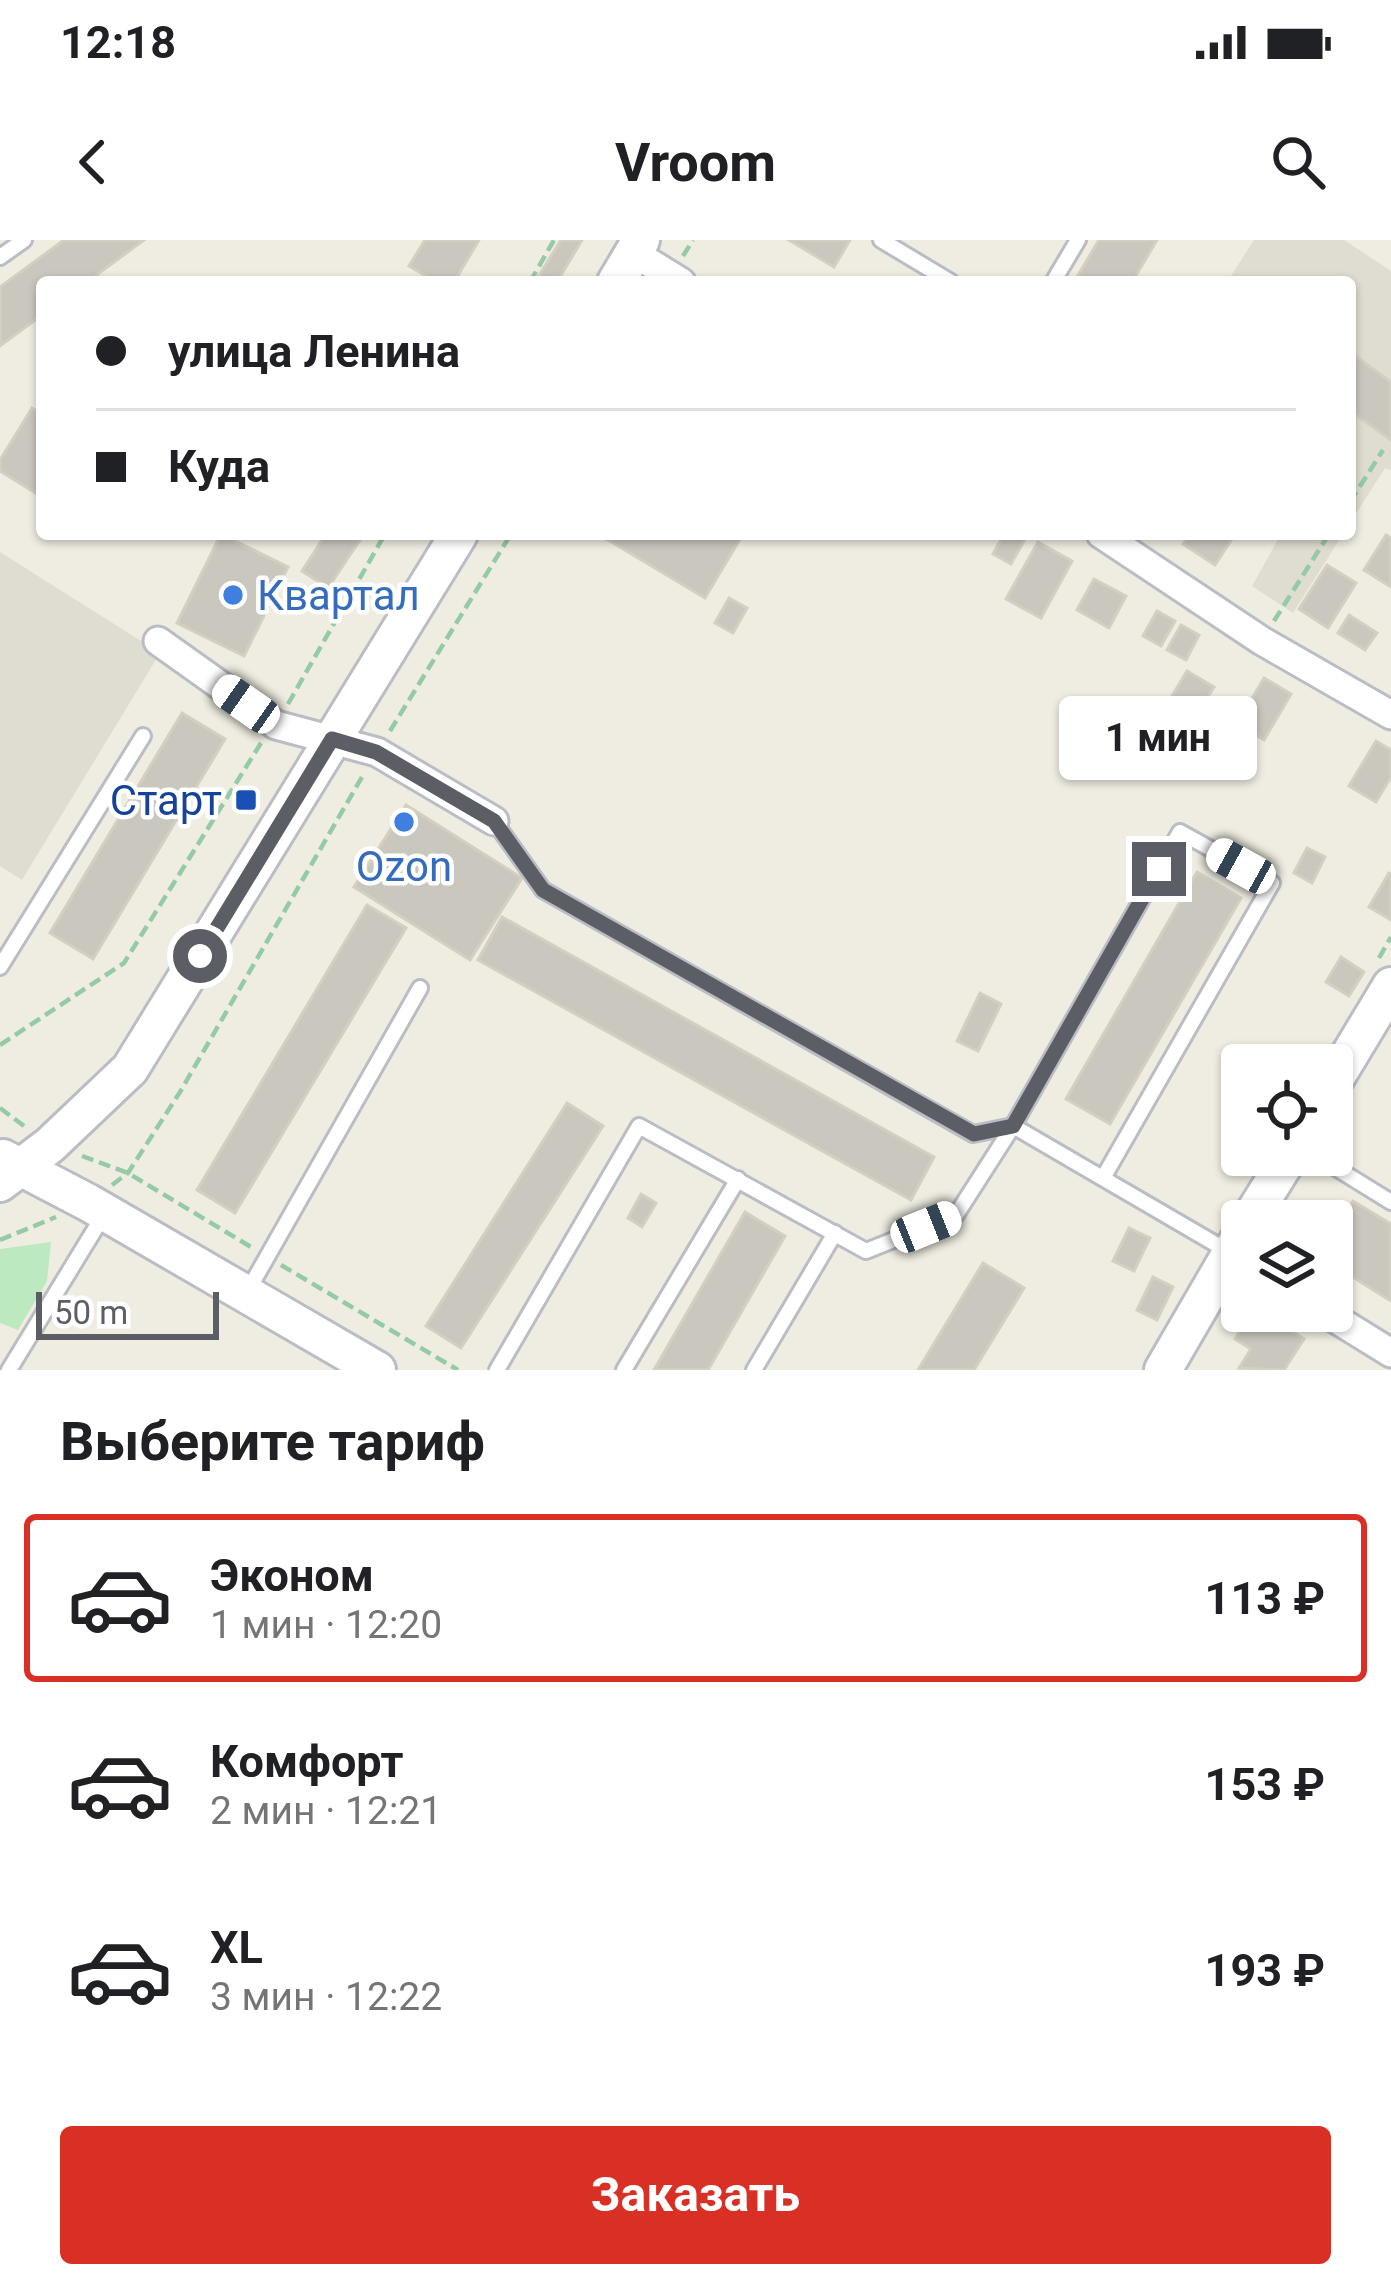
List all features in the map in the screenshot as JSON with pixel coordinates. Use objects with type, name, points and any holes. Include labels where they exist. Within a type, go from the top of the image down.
[{"type":"street","points":[[630,258],[668,276]]},
{"type":"street","points":[[6,1172],[50,1145],[130,1070],[455,540]]},
{"type":"street","points":[[1110,540],[1262,641],[1391,715]]},
{"type":"street","points":[[158,641],[276,725],[376,752],[494,821]]},
{"type":"street","points":[[1353,1049],[1391,986]]},
{"type":"street","points":[[6,1172],[98,1207],[246,1294],[334,1353],[377,1370]]},
{"type":"street","points":[[1162,1370],[1221,1276]]},
{"type":"street","points":[[1353,1330],[1391,1353]]},
{"type":"lane","points":[[0,257],[24,240]]},
{"type":"lane","points":[[881,240],[941,276]]},
{"type":"lane","points":[[1057,276],[1078,240]]},
{"type":"lane","points":[[0,967],[143,736]]},
{"type":"lane","points":[[494,821],[543,890],[974,1134],[1013,1126],[1221,1240]]},
{"type":"lane","points":[[503,1368],[639,1126],[866,1251],[956,1214],[1013,1126],[1180,832],[1272,883],[1103,1178]]},
{"type":"lane","points":[[246,1294],[420,988]]},
{"type":"lane","points":[[1349,1176],[1391,1202]]},
{"type":"lane","points":[[625,1370],[738,1179]]},
{"type":"lane","points":[[9,1370],[98,1207]]},
{"type":"lane","points":[[754,1370],[835,1233]]},
{"type":"path","points":[[533,276],[554,240]]},
{"type":"path","points":[[1356,493],[1383,450]]},
{"type":"path","points":[[0,1045],[124,963],[276,725],[382,540]]},
{"type":"path","points":[[0,1240],[98,1207],[128,1174],[376,752],[508,540]]},
{"type":"path","points":[[1262,641],[1326,540]]},
{"type":"path","points":[[0,1108],[50,1145],[128,1174],[458,1370]]},
{"type":"shaded area","points":[[1254,240],[1344,240],[1391,271],[1391,470],[1385,468],[1356,514],[1356,276],[1231,276]]},
{"type":"shaded area","points":[[1278,540],[1339,540],[1293,613],[1252,586]]},
{"type":"shaded area","points":[[0,552],[160,653],[22,880],[0,866]]},
{"type":"green space","points":[[51,1242],[47,1281],[18,1330],[0,1323],[0,1249]]},
{"type":"building","points":[[64,240],[144,240],[95,276],[36,276],[36,319],[0,346],[0,287]]},
{"type":"building","points":[[425,240],[479,240],[458,276],[426,276],[409,266]]},
{"type":"building","points":[[561,240],[582,240],[561,276],[539,276]]},
{"type":"building","points":[[789,240],[850,240],[834,267]]},
{"type":"building","points":[[1099,240],[1157,240],[1136,276],[1078,276]]},
{"type":"building","points":[[1356,356],[1391,382],[1391,440],[1356,415]]},
{"type":"building","points":[[32,408],[36,410],[36,493],[0,471],[0,460]]},
{"type":"building","points":[[1386,535],[1391,538],[1391,587],[1364,570]]},
{"type":"building","name":"Квартал","points":[[218,540],[233,540],[288,567],[244,656],[177,623]]},
{"type":"building","points":[[322,540],[360,540],[328,588],[302,571]]},
{"type":"building","points":[[608,540],[739,540],[705,598]]},
{"type":"building","points":[[1001,540],[1024,540],[1011,564],[993,554]]},
{"type":"building","points":[[1186,540],[1231,540],[1215,565],[1183,544]]},
{"type":"building","points":[[1038,542],[1072,561],[1041,618],[1006,599]]},
{"type":"building","points":[[1327,565],[1356,583],[1328,628],[1299,609]]},
{"type":"building","points":[[1094,579],[1126,596],[1109,628],[1077,610]]},
{"type":"building","points":[[729,598],[747,608],[733,633],[715,623]]},
{"type":"building","points":[[1157,611],[1175,621],[1161,646],[1143,636]]},
{"type":"building","points":[[1349,615],[1377,633],[1365,650],[1338,633]]},
{"type":"building","points":[[1181,625],[1199,635],[1186,660],[1167,650]]},
{"type":"building","points":[[1187,671],[1214,687],[1202,706],[1216,722],[1201,747],[1157,721]]},
{"type":"building","points":[[1264,678],[1291,694],[1264,740],[1237,724]]},
{"type":"building","points":[[182,713],[225,739],[93,959],[50,933]]},
{"type":"building","points":[[1376,741],[1391,750],[1391,777],[1376,802],[1349,786]]},
{"type":"building","points":[[406,805],[522,878],[470,960],[354,887]]},
{"type":"building","points":[[1307,848],[1325,857],[1312,883],[1294,873]]},
{"type":"building","points":[[1197,872],[1241,898],[1110,1124],[1066,1099]]},
{"type":"building","points":[[1391,874],[1391,920],[1369,907]]},
{"type":"building","points":[[367,905],[406,928],[235,1213],[197,1190]]},
{"type":"building","points":[[502,917],[934,1157],[911,1200],[478,960]]},
{"type":"building","points":[[1341,957],[1364,972],[1349,996],[1326,982]]},
{"type":"building","points":[[980,993],[1001,1004],[978,1051],[957,1041]]},
{"type":"building","points":[[567,1103],[603,1126],[461,1348],[426,1326]]},
{"type":"building","points":[[641,1194],[656,1203],[642,1227],[628,1218]]},
{"type":"building","points":[[1353,1201],[1391,1224],[1391,1301],[1353,1277]]},
{"type":"building","points":[[745,1212],[785,1236],[708,1370],[654,1370]]},
{"type":"building","points":[[1129,1228],[1150,1238],[1134,1271],[1113,1261]]},
{"type":"building","points":[[983,1263],[1024,1288],[974,1370],[918,1370]]},
{"type":"building","points":[[1153,1277],[1173,1287],[1157,1320],[1137,1310]]},
{"type":"building","points":[[1240,1332],[1293,1332],[1304,1339],[1284,1370],[1239,1368],[1251,1349],[1235,1339]]},
{"type":"place","name":"Квартал","points":[[233,595]]},
{"type":"place","name":"Старт","points":[[246,800]]},
{"type":"place","name":"Ozon","points":[[404,822]]},
{"type":"route","points":[[200,956],[332,739],[376,752],[494,821],[543,890],[974,1134],[1013,1126],[1159,869]]}]
